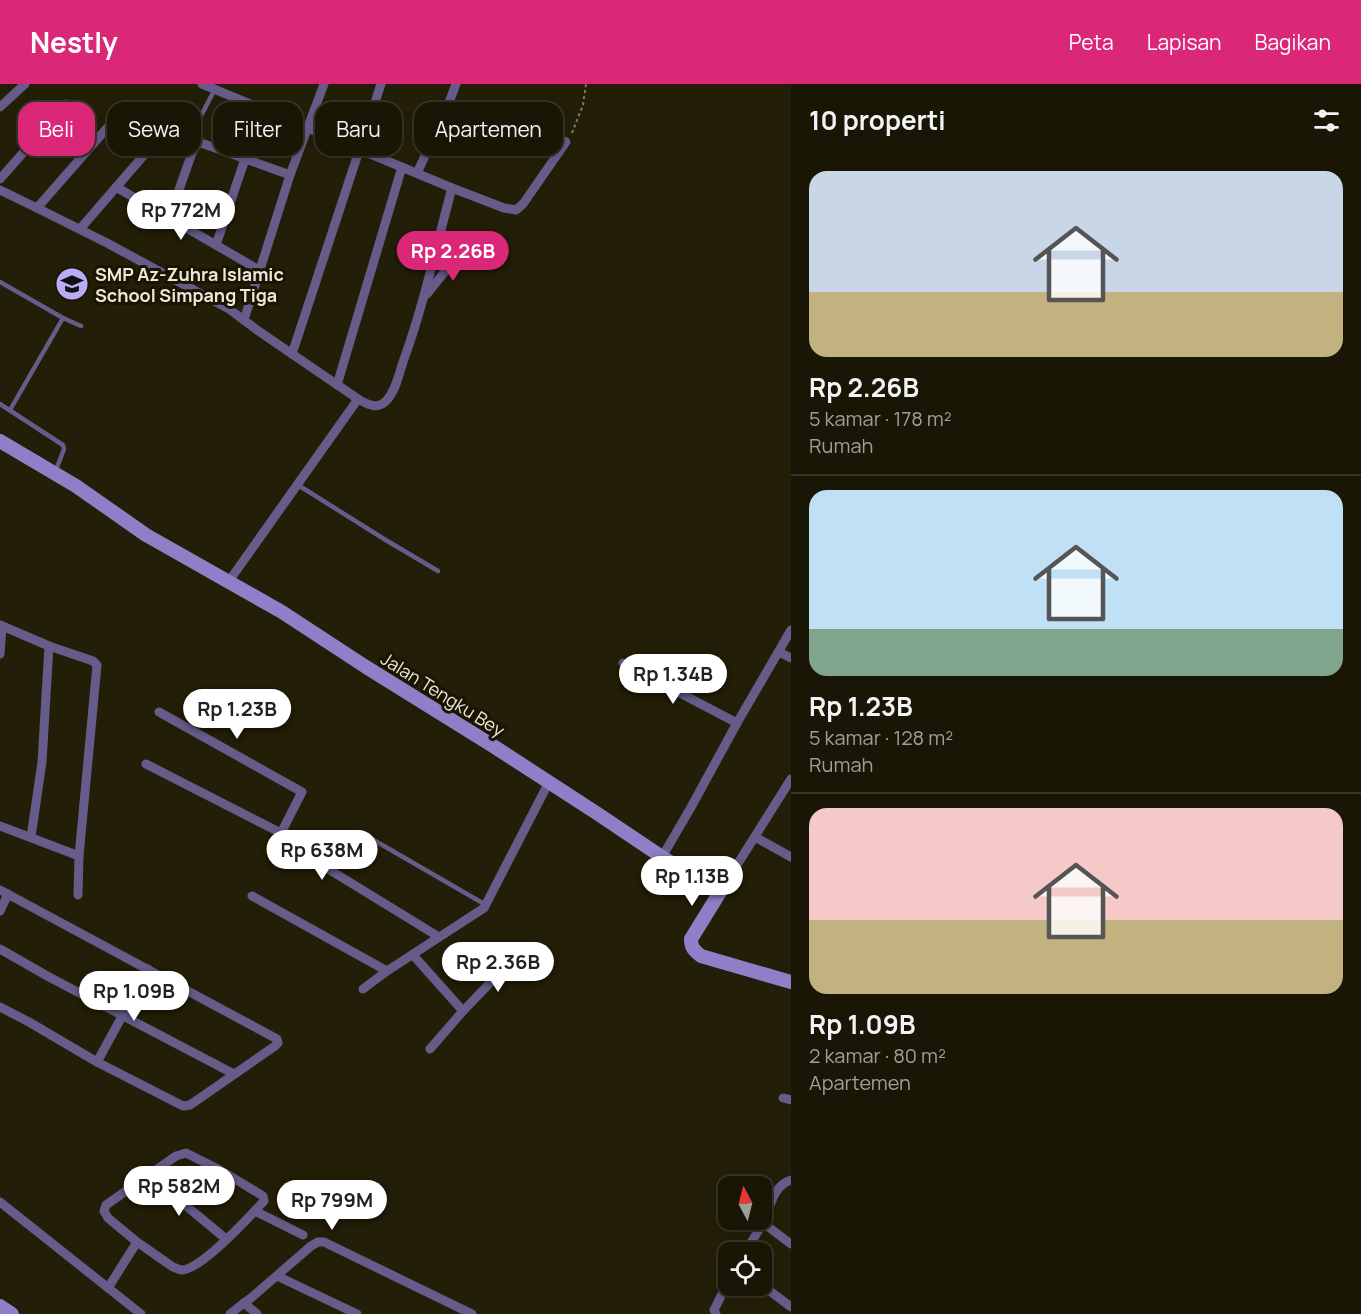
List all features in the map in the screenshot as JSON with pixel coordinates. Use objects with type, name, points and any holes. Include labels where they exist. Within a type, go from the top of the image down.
[{"type":"main road","name":"Jalan Tengku Bey","points":[[0,441],[54,472],[146,535],[282,612],[549,782],[662,858],[720,892]]},
{"type":"main road","points":[[720,892],[691,939],[694,951],[701,956],[791,982]]},
{"type":"main road","points":[[0,1306],[12,1314]]},
{"type":"street","points":[[0,107],[26,84]]},
{"type":"street","points":[[202,84],[315,131]]},
{"type":"street","points":[[244,320],[290,175],[324,84]]},
{"type":"street","points":[[375,102],[381,84]]},
{"type":"street","points":[[417,173],[456,84]]},
{"type":"street","points":[[37,208],[107,129]]},
{"type":"street","points":[[376,156],[452,188],[504,208],[516,210],[523,204],[566,142],[563,141]]},
{"type":"street","points":[[169,218],[192,153],[198,143],[290,175]]},
{"type":"street","points":[[0,180],[21,156]]},
{"type":"street","points":[[80,229],[143,156]]},
{"type":"street","points":[[292,354],[357,156]]},
{"type":"street","points":[[216,245],[245,159]]},
{"type":"street","points":[[337,385],[402,167]]},
{"type":"street","points":[[116,188],[259,270]]},
{"type":"street","points":[[0,190],[80,229],[229,309],[358,399],[375,406],[387,400],[404,361],[452,188]]},
{"type":"street","points":[[438,240],[488,259]]},
{"type":"street","points":[[423,299],[462,250]]},
{"type":"street","points":[[229,582],[358,399]]},
{"type":"street","points":[[0,654],[1,626],[93,661],[97,665],[79,856],[78,895]]},
{"type":"street","points":[[662,858],[791,630]]},
{"type":"street","points":[[31,837],[42,762],[49,646]]},
{"type":"street","points":[[779,652],[791,658]]},
{"type":"street","points":[[623,663],[737,723]]},
{"type":"street","points":[[159,712],[302,792],[281,833],[281,840],[439,937]]},
{"type":"street","points":[[146,764],[281,833]]},
{"type":"street","points":[[720,892],[754,837],[788,789],[791,779]]},
{"type":"street","points":[[363,989],[484,908],[549,782]]},
{"type":"street","points":[[0,826],[79,856]]},
{"type":"street","points":[[754,837],[791,857]]},
{"type":"street","points":[[0,911],[4,892],[277,1039],[278,1043],[190,1105],[183,1106],[97,1062],[0,1007]]},
{"type":"street","points":[[252,896],[387,971]]},
{"type":"street","points":[[0,949],[234,1074]]},
{"type":"street","points":[[413,954],[463,1011]]},
{"type":"street","points":[[430,1049],[514,957]]},
{"type":"street","points":[[97,1062],[148,969]]},
{"type":"street","points":[[186,1154],[220,1170],[263,1196],[264,1201],[255,1211],[202,1260],[182,1270],[137,1242],[108,1218],[104,1211],[106,1205],[176,1156],[186,1154]]},
{"type":"street","points":[[149,1175],[226,1239]]},
{"type":"street","points":[[772,1202],[781,1185],[791,1180]]},
{"type":"street","points":[[0,1202],[141,1314]]},
{"type":"street","points":[[255,1211],[303,1235]]},
{"type":"street","points":[[772,1230],[791,1244]]},
{"type":"street","points":[[108,1288],[137,1242]]},
{"type":"street","points":[[230,1314],[315,1242],[324,1242],[472,1314]]},
{"type":"street","points":[[277,1276],[357,1314]]},
{"type":"street","points":[[772,1293],[791,1307]]},
{"type":"street","points":[[716,1314],[714,1310],[721,1296]]},
{"type":"street","points":[[244,1303],[257,1314]]},
{"type":"lane","points":[[201,116],[215,89]]},
{"type":"lane","points":[[0,282],[81,326]]},
{"type":"lane","points":[[10,410],[63,318]]},
{"type":"lane","points":[[0,404],[63,445],[64,449],[54,472]]},
{"type":"lane","points":[[298,485],[438,571]]},
{"type":"lane","points":[[365,835],[486,905]]},
{"type":"path","points":[[566,142],[572,134],[580,112],[586,84]]},
{"type":"place","name":"SMP Az-Zuhra Islamic School Simpang Tiga","points":[[72,284]]}]
